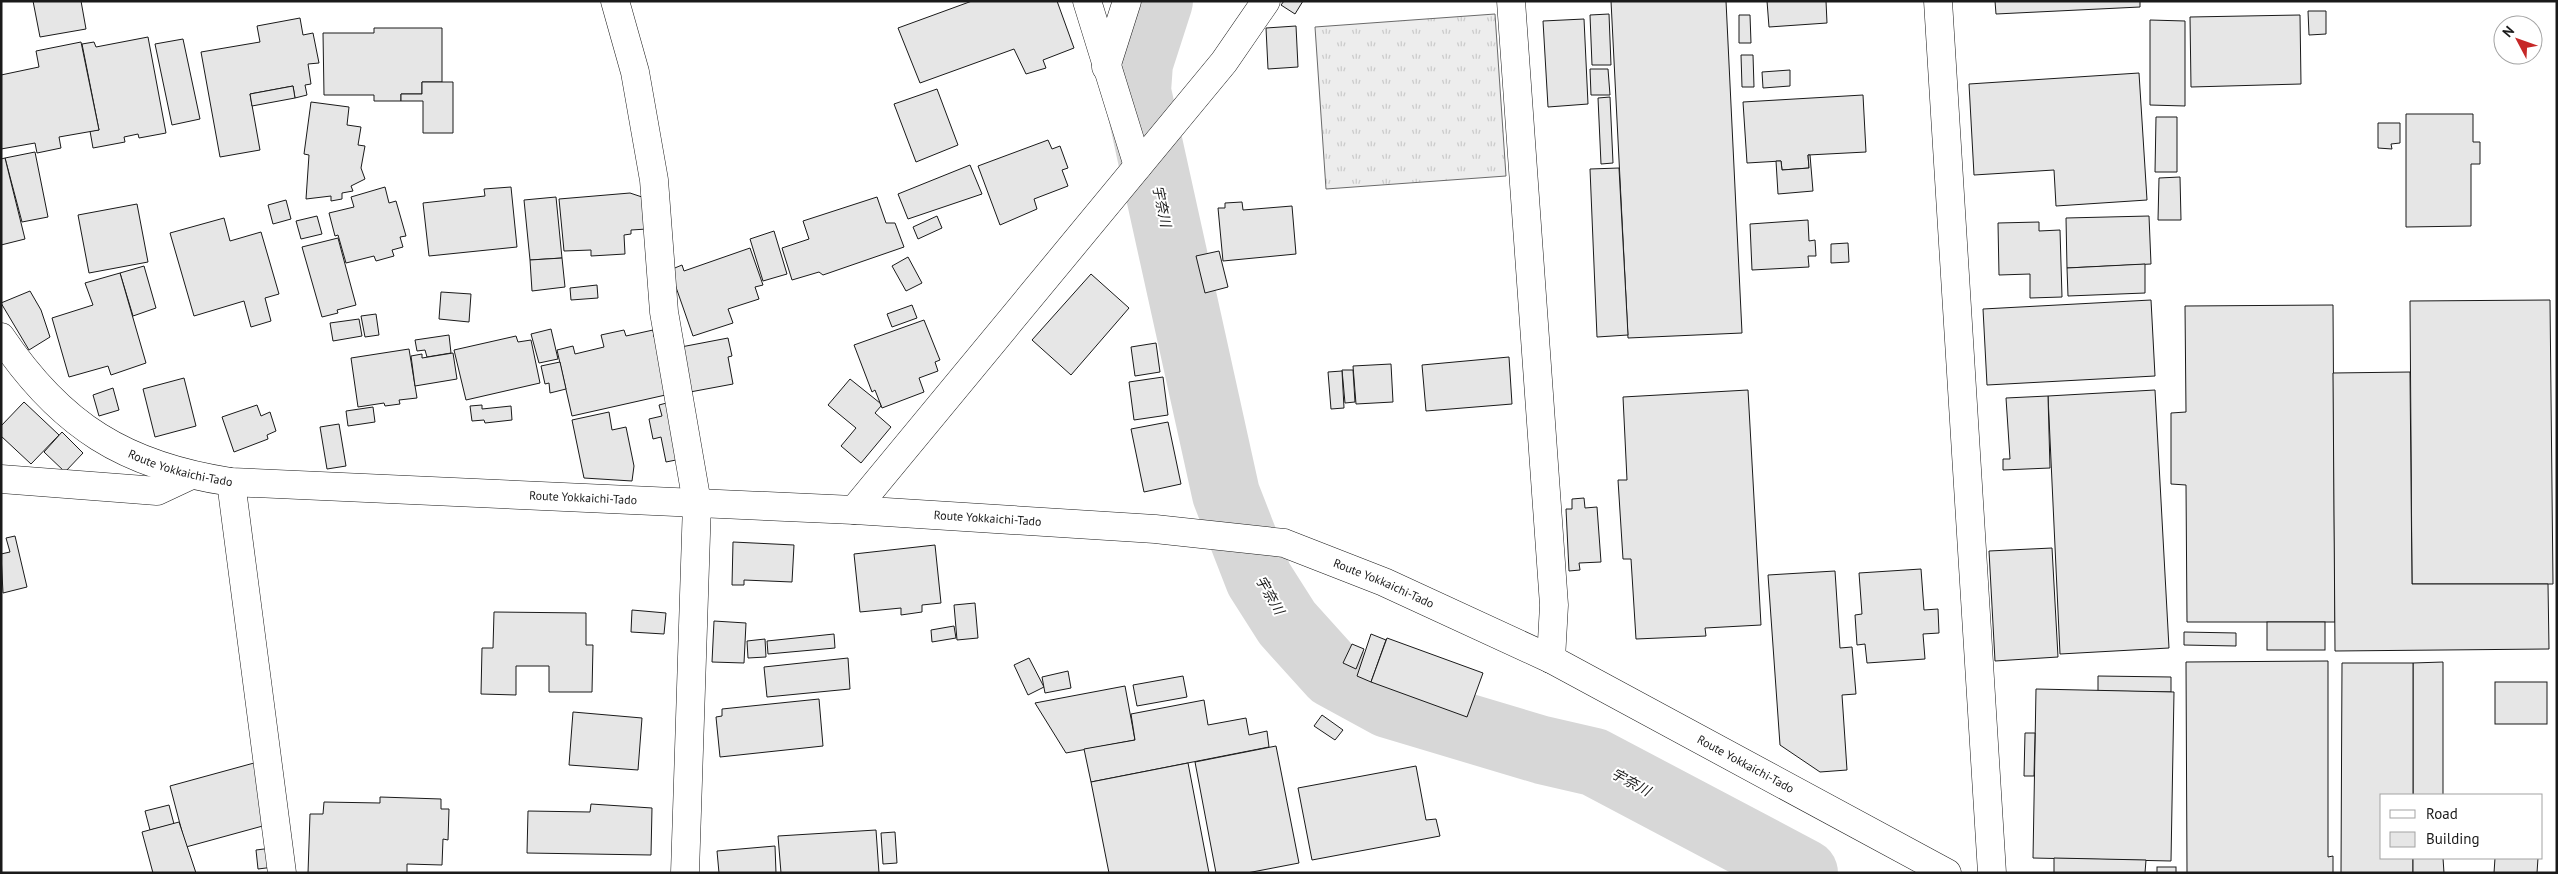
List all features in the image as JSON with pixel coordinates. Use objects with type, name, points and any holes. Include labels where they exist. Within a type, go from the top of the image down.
[{"type":"street","points":[[615,1],[635,72],[654,180],[664,312],[697,503],[685,873]]},
{"type":"street","points":[[1087,1],[1106,66],[1141,163]]},
{"type":"street","points":[[1106,66],[1128,1]]},
{"type":"street","points":[[854,510],[1224,62],[1266,1]]},
{"type":"street","points":[[1511,1],[1554,605],[1551,659]]},
{"type":"street","points":[[1938,1],[1992,873]]},
{"type":"street","name":"Route Yokkaichi-Tado","points":[[1,337],[24,370],[73,420],[119,451],[190,476],[231,482],[854,510],[1155,530],[1284,543],[1384,582],[1551,659],[1947,873]]},
{"type":"street","points":[[1,479],[157,492],[190,476]]},
{"type":"street","points":[[231,482],[282,873]]},
{"type":"green space","points":[[1495,14],[1506,176],[1326,189],[1315,27]]},
{"type":"building","points":[[33,1],[81,1],[86,29],[40,37]]},
{"type":"building","points":[[972,1],[1057,1],[1074,48],[1043,60],[1046,68],[1026,74],[1014,49],[920,83],[898,28]]},
{"type":"building","points":[[1284,1],[1303,1],[1295,14],[1281,5]]},
{"type":"building","points":[[1611,1],[1726,1],[1742,333],[1628,338]]},
{"type":"building","points":[[1767,1],[1826,1],[1827,23],[1769,27]]},
{"type":"building","points":[[1995,1],[2140,1],[2140,7],[1996,14]]},
{"type":"building","points":[[2308,11],[2326,11],[2326,34],[2309,35]]},
{"type":"building","points":[[1609,14],[1611,65],[1592,65],[1590,15]]},
{"type":"building","points":[[1739,15],[1750,15],[1751,43],[1739,43]]},
{"type":"building","points":[[2300,15],[2301,84],[2191,87],[2190,17]]},
{"type":"building","points":[[300,18],[303,35],[313,33],[319,63],[308,64],[311,84],[305,85],[307,95],[295,98],[293,86],[250,94],[260,150],[220,157],[201,52],[260,42],[257,26]]},
{"type":"building","points":[[1584,19],[1588,104],[1548,107],[1543,21]]},
{"type":"building","points":[[2150,20],[2185,21],[2185,106],[2150,105]]},
{"type":"building","points":[[1296,26],[1298,67],[1268,69],[1266,28]]},
{"type":"building","points":[[374,28],[442,28],[442,82],[422,82],[422,94],[401,94],[401,101],[374,101],[374,95],[324,95],[323,33],[374,33]]},
{"type":"building","points":[[148,37],[166,133],[139,138],[138,134],[124,137],[125,142],[93,148],[90,131],[99,130],[82,44],[94,42],[96,47]]},
{"type":"building","points":[[183,39],[200,119],[172,125],[155,44]]},
{"type":"building","points":[[81,42],[99,130],[59,137],[61,148],[37,153],[35,143],[1,149],[1,75],[39,67],[36,51]]},
{"type":"building","points":[[1741,55],[1753,55],[1754,87],[1742,87]]},
{"type":"building","points":[[1590,69],[1608,69],[1610,95],[1591,95]]},
{"type":"building","points":[[1790,70],[1790,86],[1763,88],[1762,72]]},
{"type":"building","points":[[2139,73],[2147,200],[2056,206],[2054,170],[1974,175],[1969,84]]},
{"type":"building","points":[[422,82],[453,82],[453,133],[423,133],[423,101],[401,101],[401,94],[422,94]]},
{"type":"building","points":[[293,86],[295,98],[252,106],[250,94]]},
{"type":"building","points":[[937,89],[958,145],[916,162],[894,104]]},
{"type":"building","points":[[1863,95],[1866,152],[1808,155],[1809,168],[1782,170],[1781,161],[1747,163],[1743,102]]},
{"type":"building","points":[[1610,97],[1613,163],[1601,164],[1598,98]]},
{"type":"building","points":[[311,102],[349,107],[347,125],[361,127],[358,145],[365,146],[361,168],[365,179],[351,186],[353,191],[342,193],[342,199],[331,201],[331,196],[306,199],[309,155],[304,154]]},
{"type":"building","points":[[2406,114],[2473,114],[2473,142],[2480,142],[2480,164],[2471,164],[2471,226],[2406,227]]},
{"type":"building","points":[[2156,117],[2177,117],[2177,172],[2155,172]]},
{"type":"building","points":[[2378,123],[2400,123],[2400,143],[2391,144],[2392,149],[2378,148]]},
{"type":"building","points":[[1048,140],[1052,149],[1060,146],[1068,168],[1062,170],[1068,186],[1034,199],[1037,209],[1000,225],[978,166]]},
{"type":"building","points":[[35,152],[48,217],[22,222],[5,158]]},
{"type":"building","points":[[1808,155],[1810,155],[1813,191],[1778,194],[1776,161],[1781,161],[1782,170],[1809,168]]},
{"type":"building","points":[[5,158],[25,239],[1,245],[1,159]]},
{"type":"building","points":[[970,165],[982,194],[908,219],[898,194]]},
{"type":"building","points":[[1619,168],[1628,335],[1597,337],[1590,169]]},
{"type":"building","points":[[2180,177],[2181,220],[2158,220],[2159,178]]},
{"type":"building","points":[[385,187],[389,203],[396,201],[406,236],[400,237],[403,247],[392,250],[394,256],[376,261],[374,256],[346,263],[338,235],[335,236],[329,213],[354,207],[351,197]]},
{"type":"building","points":[[511,187],[517,247],[429,256],[423,203],[485,196],[484,189]]},
{"type":"building","points":[[630,193],[645,198],[647,229],[631,230],[631,234],[624,235],[625,254],[591,256],[591,250],[564,251],[559,199]]},
{"type":"building","points":[[556,197],[562,258],[530,260],[524,200]]},
{"type":"building","points":[[877,197],[886,223],[895,223],[904,247],[823,275],[819,272],[792,280],[782,248],[809,239],[803,221]]},
{"type":"building","points":[[286,200],[291,219],[273,224],[268,205]]},
{"type":"building","points":[[1242,202],[1243,210],[1292,206],[1296,254],[1223,261],[1218,208],[1225,208],[1225,203]]},
{"type":"building","points":[[137,204],[148,262],[89,273],[78,215]]},
{"type":"building","points":[[317,216],[322,234],[301,239],[296,221]]},
{"type":"building","points":[[937,216],[942,228],[918,239],[913,227]]},
{"type":"building","points":[[2149,216],[2151,264],[2067,268],[2066,218]]},
{"type":"building","points":[[224,218],[230,241],[261,232],[279,294],[265,298],[271,321],[251,327],[244,301],[194,316],[170,233]]},
{"type":"building","points":[[1808,220],[1809,241],[1815,240],[1816,256],[1808,256],[1809,267],[1752,270],[1750,224]]},
{"type":"building","points":[[2039,222],[2039,231],[2060,230],[2062,297],[2030,298],[2030,274],[1999,275],[1998,223]]},
{"type":"building","points":[[774,231],[787,274],[763,281],[750,239]]},
{"type":"building","points":[[338,238],[356,305],[337,310],[338,313],[322,317],[302,247]]},
{"type":"building","points":[[1848,243],[1849,262],[1831,263],[1831,244]]},
{"type":"building","points":[[750,248],[763,285],[755,287],[759,299],[728,309],[733,323],[693,336],[670,270],[682,265],[684,271]]},
{"type":"building","points":[[1219,251],[1228,287],[1205,293],[1196,256]]},
{"type":"building","points":[[908,257],[922,283],[906,291],[892,266]]},
{"type":"building","points":[[562,258],[565,287],[532,291],[530,260]]},
{"type":"building","points":[[2145,264],[2145,293],[2068,296],[2067,268]]},
{"type":"building","points":[[144,266],[156,308],[133,316],[120,273]]},
{"type":"building","points":[[120,273],[146,363],[111,375],[108,366],[69,377],[52,318],[93,305],[85,283]]},
{"type":"building","points":[[1091,274],[1129,308],[1071,375],[1032,340]]},
{"type":"building","points":[[597,285],[598,298],[571,300],[570,288]]},
{"type":"building","points":[[30,291],[41,310],[50,337],[29,350],[1,303]]},
{"type":"building","points":[[441,292],[471,294],[469,322],[439,319]]},
{"type":"building","points":[[2151,300],[2155,376],[1987,385],[1983,309]]},
{"type":"building","points":[[2550,300],[2553,584],[2412,584],[2410,301]]},
{"type":"building","points":[[912,305],[917,318],[892,327],[887,314]]},
{"type":"building","points":[[2333,305],[2335,622],[2187,622],[2186,485],[2171,484],[2171,413],[2186,412],[2185,306]]},
{"type":"building","points":[[376,314],[379,335],[365,337],[361,316]]},
{"type":"building","points":[[359,319],[362,336],[333,341],[330,323]]},
{"type":"building","points":[[924,320],[940,360],[935,362],[938,371],[919,378],[924,392],[882,408],[875,390],[872,392],[854,345]]},
{"type":"building","points":[[551,329],[558,359],[539,363],[531,334]]},
{"type":"building","points":[[624,330],[626,336],[653,330],[654,337],[658,336],[670,394],[572,416],[557,350],[573,346],[575,354],[604,347],[601,335]]},
{"type":"building","points":[[449,335],[451,353],[427,357],[425,350],[417,351],[415,340]]},
{"type":"building","points":[[516,336],[518,342],[531,340],[540,383],[466,400],[454,350]]},
{"type":"building","points":[[728,338],[732,356],[728,357],[733,384],[690,392],[681,347]]},
{"type":"building","points":[[1156,343],[1160,372],[1135,376],[1131,347]]},
{"type":"building","points":[[409,349],[417,398],[399,400],[400,404],[385,406],[384,403],[358,407],[351,358]]},
{"type":"building","points":[[453,353],[457,379],[415,386],[411,356],[422,354],[422,358]]},
{"type":"building","points":[[1509,357],[1512,404],[1426,411],[1422,365]]},
{"type":"building","points":[[560,362],[566,389],[550,393],[549,383],[545,384],[541,366]]},
{"type":"building","points":[[1391,364],[1393,402],[1356,404],[1353,366]]},
{"type":"building","points":[[1342,370],[1353,370],[1355,402],[1345,403]]},
{"type":"building","points":[[1342,371],[1344,408],[1331,409],[1328,372]]},
{"type":"building","points":[[2410,372],[2412,584],[2548,584],[2549,649],[2335,651],[2333,373]]},
{"type":"building","points":[[1163,377],[1168,415],[1134,420],[1129,382]]},
{"type":"building","points":[[184,378],[196,426],[155,437],[143,389]]},
{"type":"building","points":[[850,379],[880,403],[881,406],[875,413],[891,427],[861,463],[841,446],[856,428],[828,405]]},
{"type":"building","points":[[113,388],[119,410],[99,416],[93,395]]},
{"type":"building","points":[[1748,390],[1761,625],[1705,628],[1706,636],[1636,639],[1631,559],[1623,559],[1618,480],[1627,480],[1623,397]]},
{"type":"building","points":[[2155,390],[2169,648],[2060,654],[2048,396]]},
{"type":"building","points":[[2048,396],[2050,468],[2003,470],[2003,459],[2010,459],[2006,398]]},
{"type":"building","points":[[674,401],[686,458],[666,462],[661,437],[653,439],[649,419],[662,416],[659,405]]},
{"type":"building","points":[[24,402],[59,435],[31,464],[1,436],[1,426]]},
{"type":"building","points":[[257,405],[261,416],[270,412],[276,431],[267,435],[268,439],[234,452],[222,417]]},
{"type":"building","points":[[482,405],[482,409],[511,406],[512,420],[485,423],[484,420],[472,421],[470,406]]},
{"type":"building","points":[[373,407],[375,422],[348,426],[346,411]]},
{"type":"building","points":[[609,412],[612,430],[626,427],[634,466],[632,481],[584,478],[572,420]]},
{"type":"building","points":[[1168,422],[1181,484],[1144,492],[1131,429]]},
{"type":"building","points":[[339,424],[346,466],[327,469],[320,427]]},
{"type":"building","points":[[62,432],[83,453],[65,472],[44,452]]},
{"type":"building","points":[[1584,498],[1585,508],[1597,507],[1601,562],[1579,563],[1580,570],[1569,571],[1566,509],[1572,509],[1572,499]]},
{"type":"building","points":[[15,536],[27,587],[3,593],[1,554],[10,552],[6,538]]},
{"type":"building","points":[[733,542],[794,545],[792,582],[744,580],[744,585],[732,585]]},
{"type":"building","points":[[935,545],[941,603],[922,605],[922,612],[901,615],[901,608],[860,612],[854,554]]},
{"type":"building","points":[[2052,548],[2058,657],[1995,661],[1989,551]]},
{"type":"building","points":[[1921,569],[1924,610],[1938,609],[1939,633],[1923,634],[1925,659],[1867,663],[1865,644],[1857,645],[1855,615],[1862,614],[1859,573]]},
{"type":"building","points":[[1835,571],[1840,648],[1852,647],[1856,694],[1842,695],[1847,770],[1820,772],[1780,745],[1768,575]]},
{"type":"building","points":[[975,603],[978,638],[957,640],[954,605]]},
{"type":"building","points":[[632,610],[666,613],[664,634],[631,632]]},
{"type":"building","points":[[494,612],[586,613],[586,645],[593,645],[592,692],[549,692],[549,666],[516,666],[516,695],[481,694],[482,648],[493,648]]},
{"type":"building","points":[[714,621],[746,623],[744,663],[712,662]]},
{"type":"building","points":[[2267,622],[2325,622],[2325,650],[2267,650]]},
{"type":"building","points":[[954,626],[956,638],[932,642],[931,630]]},
{"type":"building","points":[[2184,632],[2236,633],[2236,646],[2184,645]]},
{"type":"building","points":[[834,634],[835,648],[768,654],[767,641]]},
{"type":"building","points":[[1371,634],[1386,640],[1371,682],[1357,676]]},
{"type":"building","points":[[1387,638],[1483,673],[1467,717],[1371,682]]},
{"type":"building","points":[[765,639],[766,657],[748,658],[747,641]]},
{"type":"building","points":[[1352,644],[1364,649],[1356,669],[1343,663]]},
{"type":"building","points":[[848,658],[850,689],[767,697],[764,667]]},
{"type":"building","points":[[1029,658],[1044,687],[1028,695],[1014,665]]},
{"type":"building","points":[[2328,661],[2328,857],[2333,856],[2333,873],[2187,873],[2186,662]]},
{"type":"building","points":[[2443,662],[2443,794],[2413,794],[2413,663]]},
{"type":"building","points":[[2342,663],[2413,663],[2413,794],[2380,794],[2380,859],[2413,859],[2413,873],[2341,873]]},
{"type":"building","points":[[1068,671],[1071,688],[1045,693],[1042,677]]},
{"type":"building","points":[[1183,676],[1187,697],[1137,706],[1133,685]]},
{"type":"building","points":[[2098,676],[2171,677],[2171,692],[2098,691]]},
{"type":"building","points":[[2495,682],[2547,682],[2547,724],[2495,724]]},
{"type":"building","points":[[1125,686],[1135,740],[1066,753],[1035,703]]},
{"type":"building","points":[[2036,689],[2174,692],[2171,861],[2033,858]]},
{"type":"building","points":[[819,699],[823,746],[720,757],[716,717],[722,716],[722,709]]},
{"type":"building","points":[[1204,700],[1208,725],[1246,718],[1249,735],[1267,731],[1269,747],[1091,782],[1084,749],[1135,740],[1131,714]]},
{"type":"building","points":[[573,712],[642,718],[638,770],[569,765]]},
{"type":"building","points":[[1322,715],[1343,730],[1335,740],[1314,726]]},
{"type":"building","points":[[2025,733],[2035,733],[2034,776],[2024,776]]},
{"type":"building","points":[[1276,746],[1299,863],[1247,873],[1216,873],[1195,762]]},
{"type":"building","points":[[254,763],[270,824],[186,847],[170,786]]},
{"type":"building","points":[[1188,763],[1209,873],[1109,873],[1091,782]]},
{"type":"building","points":[[1416,766],[1426,820],[1436,819],[1440,836],[1312,860],[1298,788]]},
{"type":"building","points":[[380,797],[441,799],[441,809],[449,809],[448,840],[443,839],[442,865],[407,864],[407,873],[308,873],[310,814],[323,814],[324,802],[380,803]]},
{"type":"building","points":[[591,804],[652,808],[651,855],[527,853],[528,811],[590,812]]},
{"type":"building","points":[[169,805],[174,824],[150,830],[145,811]]},
{"type":"building","points":[[179,822],[196,873],[153,873],[142,832]]},
{"type":"building","points":[[876,830],[879,873],[781,873],[778,836]]},
{"type":"building","points":[[895,832],[897,863],[883,864],[881,833]]},
{"type":"building","points":[[775,846],[776,873],[719,873],[717,851]]},
{"type":"building","points":[[272,848],[274,867],[258,869],[256,850]]},
{"type":"building","points":[[2054,858],[2146,860],[2145,873],[2054,873]]},
{"type":"building","points":[[2413,859],[2443,859],[2444,873],[2413,873]]},
{"type":"building","points":[[2495,859],[2538,859],[2537,873],[2494,873]]},
{"type":"building","points":[[2157,867],[2176,867],[2176,873],[2157,873]]},
{"type":"waterway","name":"宇奈川","points":[[1159,1],[1139,63],[1137,91],[1226,494],[1259,579],[1287,623],[1333,674],[1388,704],[1542,750],[1594,762],[1804,873]]}]
